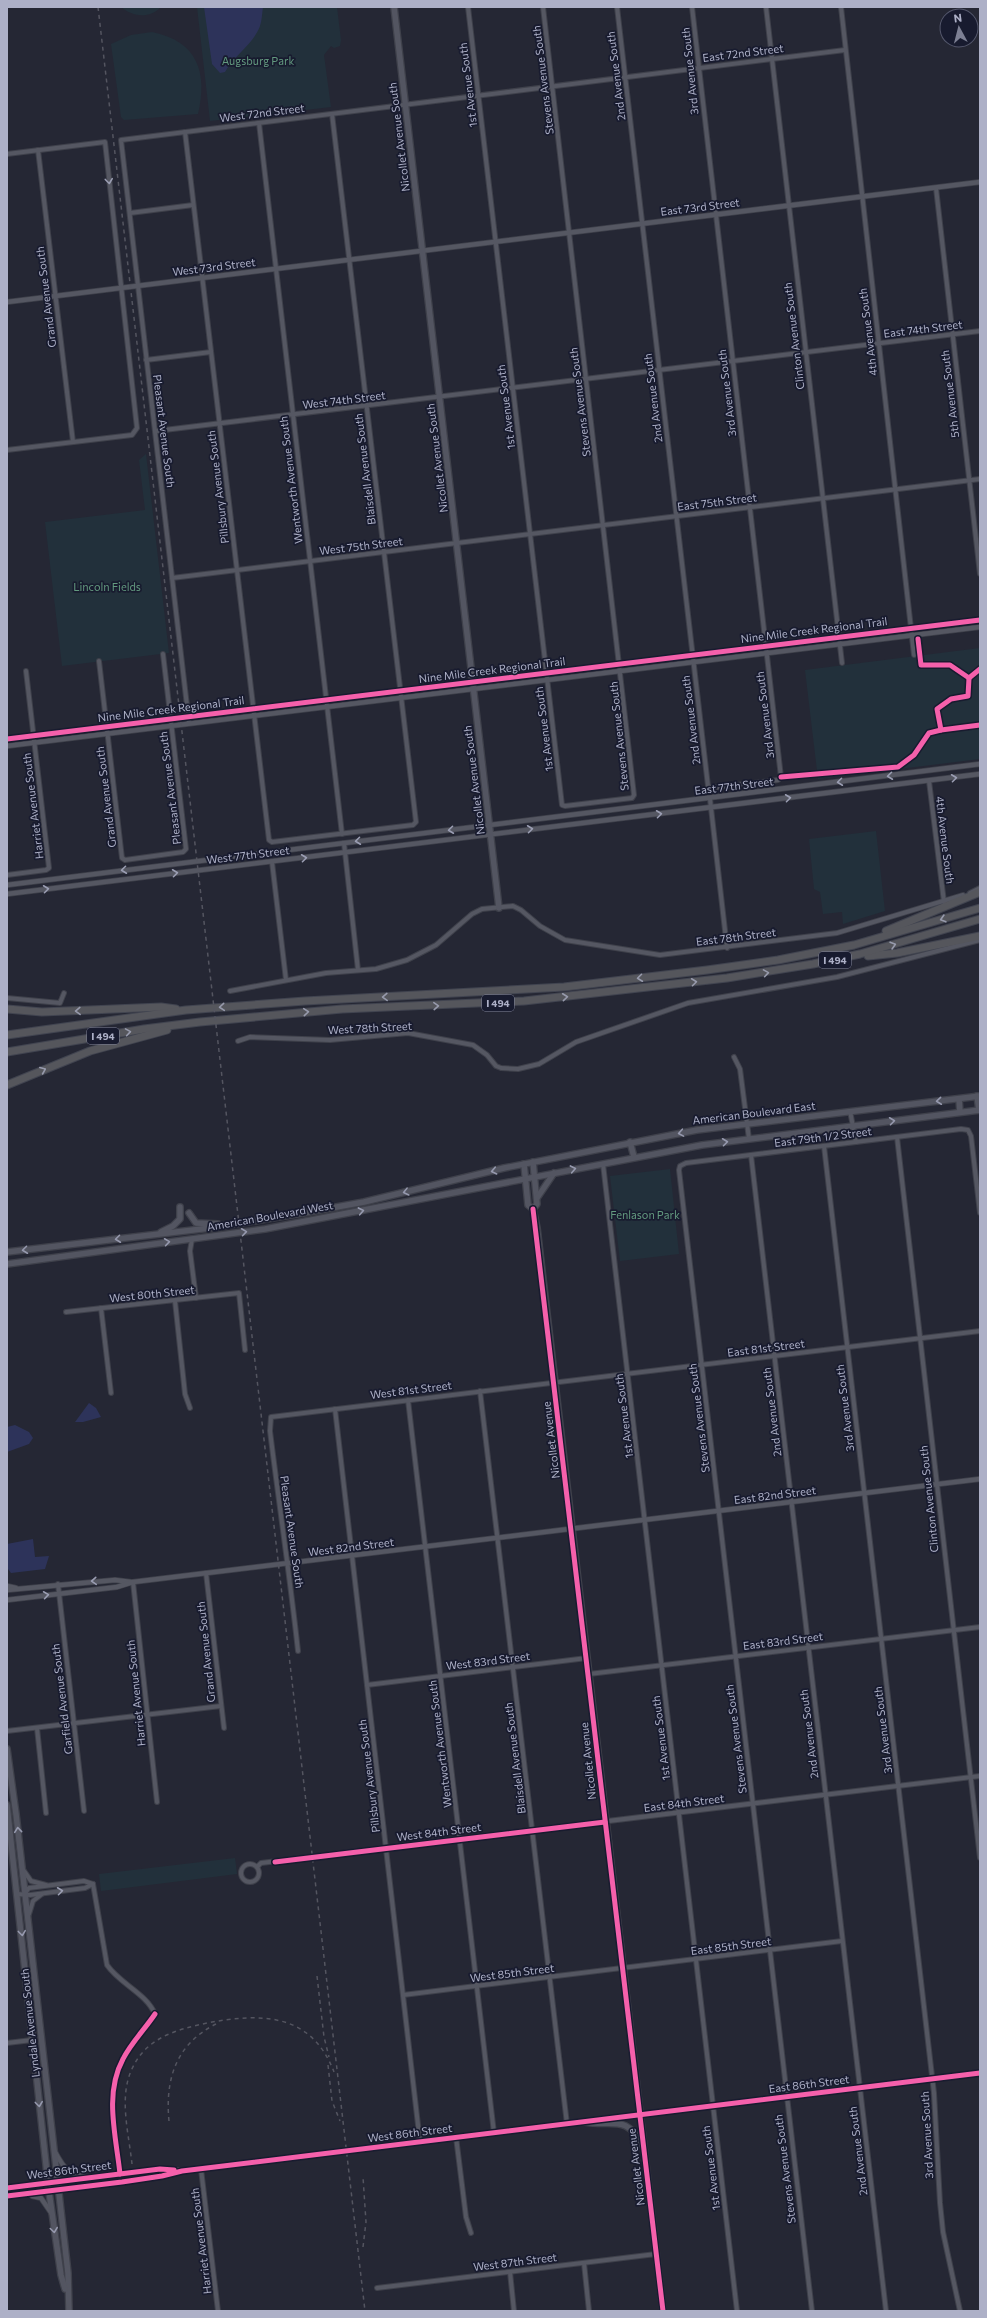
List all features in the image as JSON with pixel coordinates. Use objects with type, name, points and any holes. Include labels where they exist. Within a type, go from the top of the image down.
[{"type":"highway","points":[[854,945],[980,892]]},
{"type":"highway","name":"I 494","points":[[7,1035],[186,1010],[304,1001],[564,987],[736,966],[854,945],[980,908]]},
{"type":"highway","name":"I 494","points":[[7,1052],[108,1035],[200,1022],[342,1009],[524,1001],[603,994],[764,973],[840,958],[980,920]]},
{"type":"highway","points":[[840,958],[897,953],[980,936]]},
{"type":"highway","points":[[7,1009],[42,1012],[161,1007],[186,1010]]},
{"type":"highway","points":[[7,1085],[90,1051],[200,1022]]},
{"type":"main road","name":"Nicollet Avenue South","points":[[394,7],[499,908]]},
{"type":"main road","name":"American Boulevard East","points":[[533,1162],[590,1153],[630,1142],[747,1124],[979,1096]]},
{"type":"main road","points":[[533,1162],[535,1177],[634,1157],[749,1139],[980,1110],[979,1096]]},
{"type":"main road","points":[[959,1099],[960,1112]]},
{"type":"main road","points":[[630,1142],[634,1157]]},
{"type":"main road","name":"American Boulevard West","points":[[7,1252],[230,1225],[364,1202],[533,1162]]},
{"type":"main road","name":"Nicollet Avenue","points":[[524,1164],[528,1205],[533,1209],[572,1529],[663,2311]]},
{"type":"main road","points":[[537,1199],[554,1173]]},
{"type":"main road","name":"American Boulevard West","points":[[7,1264],[265,1229],[535,1177]]},
{"type":"main road","name":"Nicollet Avenue","points":[[533,1209],[537,1204],[535,1177]]},
{"type":"main road","points":[[437,1184],[440,1195]]},
{"type":"main road","points":[[157,1234],[173,1226],[180,1219],[180,1207]]},
{"type":"main road","points":[[189,1213],[196,1222],[230,1225]]},
{"type":"main road","name":"Lyndale Avenue South","points":[[7,1749],[23,1869],[68,2273],[67,2295]]},
{"type":"main road","name":"Lyndale Avenue South","points":[[7,1805],[49,2192],[61,2275],[67,2295],[69,2311]]},
{"type":"main road","points":[[585,2122],[627,2125],[637,2136],[644,2156]]},
{"type":"street","name":"1st Avenue South","points":[[468,7],[562,805]]},
{"type":"street","name":"Stevens Avenue South","points":[[543,7],[634,795],[632,798],[562,805]]},
{"type":"street","name":"2nd Avenue South","points":[[617,7],[708,786]]},
{"type":"street","name":"3rd Avenue South","points":[[692,7],[781,777],[778,780],[712,788],[708,786]]},
{"type":"street","name":"Clinton Avenue South","points":[[766,7],[842,663]]},
{"type":"street","name":"4th Avenue South","points":[[841,7],[914,655]]},
{"type":"street","name":"East 72nd Street","points":[[405,104],[846,50]]},
{"type":"street","name":"West 72nd Street","points":[[121,140],[405,104]]},
{"type":"street","name":"Blaisdell Avenue South","points":[[332,114],[416,822],[413,825],[342,834]]},
{"type":"street","name":"Wentworth Avenue South","points":[[259,123],[342,834]]},
{"type":"street","name":"Pillsbury Avenue South","points":[[185,132],[201,278],[269,840],[272,842],[342,834]]},
{"type":"street","name":"Pleasant Avenue South","points":[[121,140],[189,724]]},
{"type":"street","points":[[7,154],[105,142],[137,428],[132,435],[7,450]]},
{"type":"street","name":"Grand Avenue South","points":[[38,150],[73,442]]},
{"type":"street","name":"East 73rd Street","points":[[422,250],[980,182]]},
{"type":"street","name":"5th Avenue South","points":[[936,188],[980,574]]},
{"type":"street","points":[[130,213],[193,205]]},
{"type":"street","name":"West 73rd Street","points":[[7,302],[422,250]]},
{"type":"street","name":"East 74th Street","points":[[439,397],[980,331]]},
{"type":"street","points":[[146,360],[211,352]]},
{"type":"street","name":"West 74th Street","points":[[156,431],[439,397]]},
{"type":"street","name":"East 75th Street","points":[[457,543],[980,479]]},
{"type":"street","name":"West 75th Street","points":[[172,578],[457,543]]},
{"type":"street","points":[[7,746],[912,634],[980,627]]},
{"type":"street","name":"Pleasant Avenue South","points":[[122,858],[125,860],[183,852],[186,849],[163,654]]},
{"type":"street","name":"Grand Avenue South","points":[[99,661],[122,858]]},
{"type":"street","name":"Harriet Avenue South","points":[[7,875],[46,870],[49,868],[26,672]]},
{"type":"street","name":"East 77th Street","points":[[490,825],[710,799],[980,764]]},
{"type":"street","name":"East 77th Street","points":[[491,834],[980,774]]},
{"type":"street","name":"4th Avenue South","points":[[928,781],[944,902]]},
{"type":"street","points":[[710,799],[727,948]]},
{"type":"street","points":[[572,824],[573,818],[576,817],[618,812],[629,808]]},
{"type":"street","name":"West 77th Street","points":[[7,884],[490,825]]},
{"type":"street","name":"West 77th Street","points":[[7,894],[491,834]]},
{"type":"street","points":[[344,843],[358,970]]},
{"type":"street","points":[[272,862],[286,980]]},
{"type":"street","name":"East 78th Street","points":[[499,908],[517,908],[552,934],[577,942],[660,955],[727,948],[837,933],[944,902],[980,888]]},
{"type":"street","points":[[230,991],[286,980],[376,969],[423,953],[436,945],[477,911],[499,908]]},
{"type":"street","name":"West 78th Street","points":[[238,1041],[250,1037],[330,1040],[408,1033],[473,1045],[487,1055],[496,1066],[501,1068],[518,1069],[538,1064],[576,1042],[688,1003],[837,978],[980,940]]},
{"type":"street","points":[[7,998],[60,1003],[64,993]]},
{"type":"street","points":[[734,1057],[740,1069],[749,1139]]},
{"type":"street","points":[[850,1111],[856,1142]]},
{"type":"street","name":"East 79th 1/2 Street","points":[[680,1166],[686,1163],[961,1129],[968,1130],[980,1213]]},
{"type":"street","name":"Clinton Avenue South","points":[[897,1137],[952,1630],[980,1858]]},
{"type":"street","name":"3rd Avenue South","points":[[824,1146],[932,2079],[943,2232],[960,2311]]},
{"type":"street","name":"2nd Avenue South","points":[[751,1155],[886,2311]]},
{"type":"street","name":"1st Avenue South","points":[[603,1164],[737,2311]]},
{"type":"street","name":"Stevens Avenue South","points":[[680,1166],[752,1804],[812,2311]]},
{"type":"street","points":[[192,1239],[190,1251],[196,1298]]},
{"type":"street","points":[[185,1240],[190,1251]]},
{"type":"street","name":"West 80th Street","points":[[66,1312],[239,1293],[245,1350]]},
{"type":"street","points":[[175,1301],[185,1394],[190,1408]]},
{"type":"street","points":[[101,1308],[111,1393]]},
{"type":"street","name":"East 81st Street","points":[[554,1382],[980,1331]]},
{"type":"street","name":"West 81st Street","points":[[271,1417],[554,1382]]},
{"type":"street","name":"Blaisdell Avenue South","points":[[480,1391],[499,1538],[567,2124]]},
{"type":"street","name":"Wentworth Avenue South","points":[[408,1400],[494,2133]]},
{"type":"street","name":"Pillsbury Avenue South","points":[[335,1409],[420,2142]]},
{"type":"street","name":"Pleasant Avenue South","points":[[271,1417],[270,1431],[298,1650]]},
{"type":"street","name":"East 82nd Street","points":[[572,1529],[980,1479]]},
{"type":"street","name":"West 82nd Street","points":[[7,1600],[117,1587],[133,1582],[572,1529]]},
{"type":"street","name":"Grand Avenue South","points":[[206,1573],[224,1728]]},
{"type":"street","name":"West 82nd Street","points":[[7,1590],[58,1584],[116,1580],[133,1582]]},
{"type":"street","name":"Harriet Avenue South","points":[[133,1582],[157,1802]]},
{"type":"street","name":"Garfield Avenue South","points":[[58,1584],[84,1811]]},
{"type":"street","points":[[7,1586],[24,1588]]},
{"type":"street","name":"East 83rd Street","points":[[589,1674],[980,1627]]},
{"type":"street","name":"West 83rd Street","points":[[367,1685],[587,1658]]},
{"type":"street","points":[[7,1732],[221,1706]]},
{"type":"street","points":[[37,1728],[46,1813]]},
{"type":"street","name":"East 84th Street","points":[[605,1822],[980,1776]]},
{"type":"street","name":"West 84th Street","points":[[257,1867],[261,1863],[605,1822]]},
{"type":"street","name":"West 84th Street","points":[[250,1864],[257,1867],[259,1874],[256,1880],[249,1882],[243,1879],[240,1872],[244,1866],[250,1864]]},
{"type":"street","points":[[23,1869],[31,1880],[48,1886]]},
{"type":"street","points":[[25,1893],[29,1888],[84,1881],[93,1884]]},
{"type":"street","points":[[17,1894],[25,1893],[30,1895],[85,1888],[93,1884]]},
{"type":"street","points":[[93,1884],[107,1965],[114,1975],[152,2006],[155,2014],[124,2058],[114,2083],[113,2109],[122,2182]]},
{"type":"street","points":[[28,1918],[33,1901],[45,1893]]},
{"type":"street","name":"East 85th Street","points":[[622,1969],[842,1941]]},
{"type":"street","name":"West 85th Street","points":[[403,1995],[622,1969]]},
{"type":"street","points":[[7,2043],[32,2040]]},
{"type":"street","name":"East 86th Street","points":[[640,2115],[980,2073]]},
{"type":"street","name":"West 86th Street","points":[[7,2196],[27,2195],[122,2182],[162,2176],[182,2171],[640,2115]]},
{"type":"street","points":[[456,2137],[466,2216],[471,2233]]},
{"type":"street","points":[[54,2149],[63,2167],[70,2173],[92,2178]]},
{"type":"street","name":"West 86th Street","points":[[7,2188],[160,2169],[182,2171]]},
{"type":"street","name":"Harriet Avenue South","points":[[201,2169],[218,2311]]},
{"type":"street","points":[[27,2195],[41,2198],[52,2214]]},
{"type":"street","name":"West 87th Street","points":[[377,2288],[656,2254]]},
{"type":"street","points":[[584,2263],[589,2311]]},
{"type":"street","points":[[510,2272],[514,2311]]},
{"type":"green space","points":[[121,7],[161,7],[146,15],[136,15]]},
{"type":"green space","name":"Augsburg Park","points":[[197,7],[337,7],[341,40],[340,46],[334,48],[331,46],[324,55],[331,107],[210,121]]},
{"type":"green space","points":[[152,32],[167,36],[180,43],[189,51],[196,61],[200,72],[201,85],[201,99],[198,114],[124,120],[121,117],[111,44],[131,35]]},
{"type":"green space","name":"Lincoln Fields","points":[[146,454],[169,653],[62,666],[45,522],[145,510],[139,460]]},
{"type":"green space","points":[[980,648],[980,759],[818,779],[805,670]]},
{"type":"green space","points":[[876,831],[885,911],[843,924],[842,912],[823,914],[820,892],[814,889],[809,839]]},
{"type":"green space","name":"Fenlason Park","points":[[670,1169],[679,1254],[620,1261],[610,1176]]},
{"type":"green space","points":[[235,1858],[237,1874],[101,1891],[99,1874]]},
{"type":"water","points":[[204,7],[263,7],[261,24],[257,33],[233,60],[225,72],[220,73],[212,64]]},
{"type":"water","points":[[89,1403],[96,1408],[101,1417],[83,1422],[75,1422]]},
{"type":"water","points":[[15,1425],[29,1432],[33,1438],[29,1444],[7,1452],[7,1427]]},
{"type":"water","points":[[33,1539],[35,1557],[49,1556],[45,1569],[11,1573],[8,1569],[7,1544]]},
{"type":"railway","points":[[98,7],[365,2311]]},
{"type":"railway","points":[[317,1976],[324,2037],[329,2057]]},
{"type":"railway","points":[[132,2164],[125,2105],[127,2082],[137,2060],[144,2051],[162,2037],[184,2029],[227,2020],[264,2018],[282,2021],[298,2027],[312,2038],[324,2052],[334,2072]]},
{"type":"railway","points":[[169,2121],[169,2091],[176,2064],[182,2052],[191,2042],[202,2032],[216,2024]]},
{"type":"railway","points":[[328,2065],[332,2101],[340,2121]]},
{"type":"railway","points":[[363,2177],[366,2222],[363,2247]]},
{"type":"cycle path","name":"Nine Mile Creek Regional Trail","points":[[7,739],[980,620]]},
{"type":"cycle path","points":[[918,639],[921,665],[950,665],[969,678],[980,669]]},
{"type":"cycle path","points":[[969,678],[968,696],[951,699],[937,709],[941,730],[980,725]]},
{"type":"cycle path","points":[[781,777],[898,767],[914,755],[929,733],[941,730]]},
{"type":"cycle path","points":[[533,1209],[663,2311]]},
{"type":"cycle path","points":[[275,1862],[605,1822]]},
{"type":"cycle path","points":[[120,2174],[113,2115],[114,2086],[117,2072],[126,2053],[155,2014]]},
{"type":"cycle path","points":[[7,2196],[122,2182],[162,2176],[182,2171],[980,2073]]},
{"type":"cycle path","points":[[7,2188],[160,2169],[174,2170]]}]
